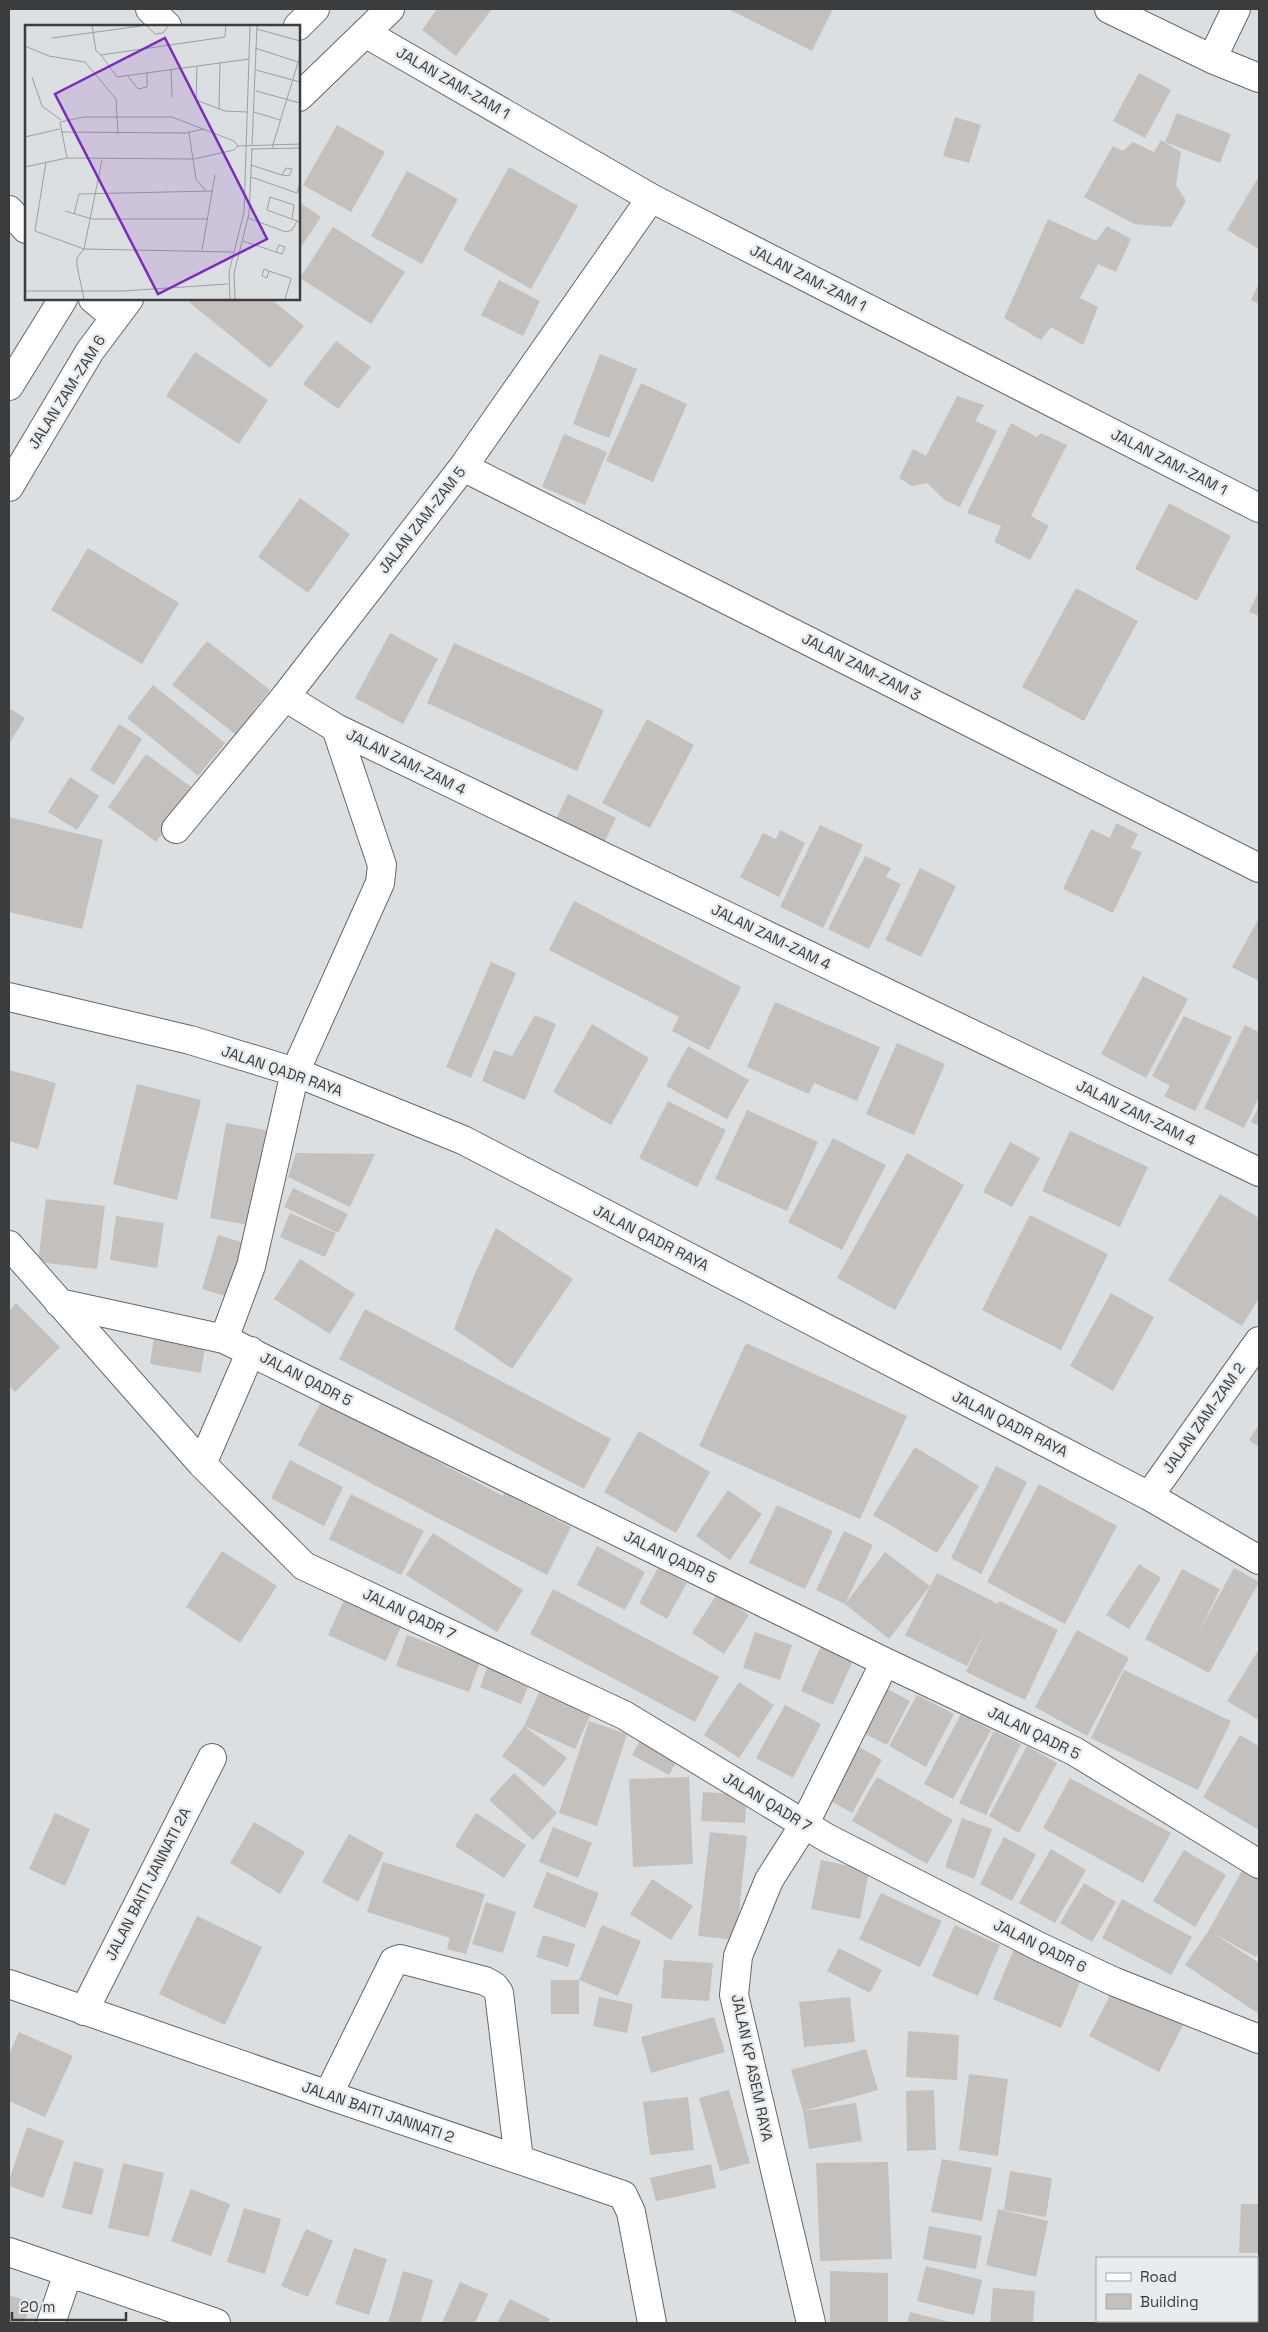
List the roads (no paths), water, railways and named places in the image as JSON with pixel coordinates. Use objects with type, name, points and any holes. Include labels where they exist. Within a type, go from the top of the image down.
[{"type":"street","points":[[150,9],[167,25]]},
{"type":"street","points":[[299,25],[315,9]]},
{"type":"street","points":[[300,96],[390,9]]},
{"type":"street","points":[[1109,9],[1212,59],[1259,78]]},
{"type":"street","points":[[1212,59],[1236,9]]},
{"type":"street","name":"JALAN ZAM-ZAM 1","points":[[365,33],[652,198],[1259,508]]},
{"type":"street","name":"JALAN ZAM-ZAM 5","points":[[176,829],[285,698],[463,466],[652,198]]},
{"type":"street","points":[[9,210],[25,228]]},
{"type":"street","points":[[9,386],[62,300]]},
{"type":"street","points":[[96,300],[122,308]]},
{"type":"street","name":"JALAN ZAM-ZAM 6","points":[[9,487],[90,351],[122,308]]},
{"type":"street","name":"JALAN ZAM-ZAM 3","points":[[463,466],[1259,868]]},
{"type":"street","name":"JALAN ZAM-ZAM 4","points":[[285,698],[336,728],[1259,1172]]},
{"type":"street","points":[[224,1339],[251,1266],[295,1072],[380,883],[382,865],[336,728]]},
{"type":"street","name":"JALAN QADR RAYA","points":[[9,997],[190,1040],[295,1072],[462,1140],[1149,1496],[1259,1560]]},
{"type":"street","name":"JALAN QADR 7","points":[[9,1245],[202,1464],[304,1566],[624,1715],[816,1831]]},
{"type":"street","name":"JALAN QADR 5","points":[[59,1303],[224,1339],[251,1351],[885,1662],[1074,1751],[1259,1864]]},
{"type":"street","name":"JALAN ZAM-ZAM 2","points":[[1149,1496],[1259,1341]]},
{"type":"street","points":[[202,1464],[251,1351]]},
{"type":"street","name":"JALAN KP ASEM RAYA","points":[[812,2323],[734,1995],[738,1956],[765,1888],[816,1831],[885,1662]]},
{"type":"street","name":"JALAN BAITI JANNATI 2A","points":[[84,2011],[212,1758]]},
{"type":"street","name":"JALAN QADR 6","points":[[816,1831],[1069,1961],[1259,2039]]},
{"type":"street","points":[[328,2096],[394,1961],[400,1959],[485,1981],[494,1986],[499,1993],[519,2160]]},
{"type":"street","name":"JALAN BAITI JANNATI 2","points":[[9,1984],[328,2096],[623,2194],[630,2212],[652,2323]]},
{"type":"street","points":[[9,2252],[216,2323]]},
{"type":"street","points":[[51,2323],[68,2273]]}]
